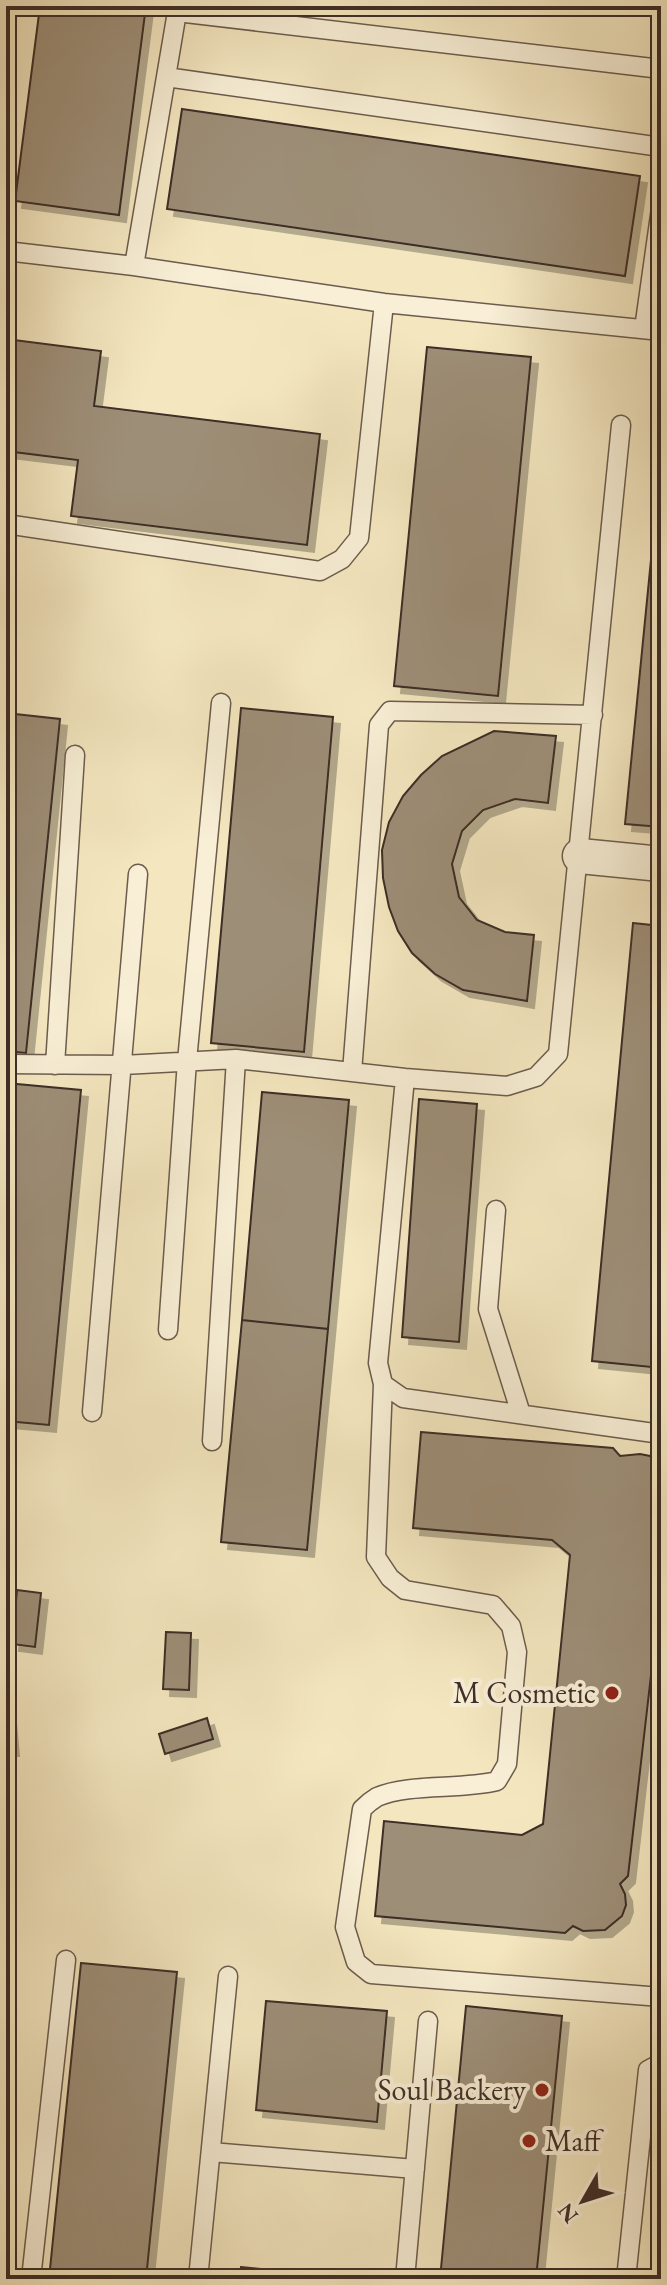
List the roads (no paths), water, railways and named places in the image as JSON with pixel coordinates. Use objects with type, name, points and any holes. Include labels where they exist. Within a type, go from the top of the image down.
[{"type":"street","points":[[580,856],[661,864]]},
{"type":"lane","points":[[134,266],[178,9],[661,69]]},
{"type":"lane","points":[[166,77],[661,147]]},
{"type":"lane","points":[[6,251],[134,266],[384,303],[652,330],[661,208]]},
{"type":"lane","points":[[6,524],[320,571],[342,559],[359,538],[384,303]]},
{"type":"lane","points":[[6,1064],[123,1065],[236,1059],[507,1086],[536,1077],[558,1054],[621,425]]},
{"type":"lane","points":[[168,1330],[187,1061],[221,703]]},
{"type":"lane","points":[[352,1072],[379,725],[390,711],[593,715]]},
{"type":"lane","points":[[55,1065],[75,755]]},
{"type":"lane","points":[[92,1412],[138,874]]},
{"type":"lane","points":[[212,1441],[236,1059]]},
{"type":"lane","points":[[405,1078],[378,1363],[383,1384],[376,1557],[390,1578],[405,1590],[493,1605],[511,1626],[517,1652],[507,1764],[497,1781],[480,1786],[403,1791],[376,1797],[362,1809],[345,1927],[356,1962],[371,1974],[661,1997]]},
{"type":"lane","points":[[496,1210],[488,1309],[521,1414]]},
{"type":"lane","points":[[383,1384],[403,1398],[661,1434]]},
{"type":"lane","points":[[31,2279],[66,1960]]},
{"type":"lane","points":[[198,2279],[228,1976]]},
{"type":"lane","points":[[405,2279],[428,2021]]},
{"type":"lane","points":[[626,2279],[648,2070],[661,2063]]},
{"type":"lane","points":[[211,2152],[415,2169]]},
{"type":"place","name":"M Cosmetic","points":[[612,1693]]},
{"type":"place","name":"Soul Backery","points":[[542,2090]]},
{"type":"place","name":"Maff","points":[[529,2141]]}]
